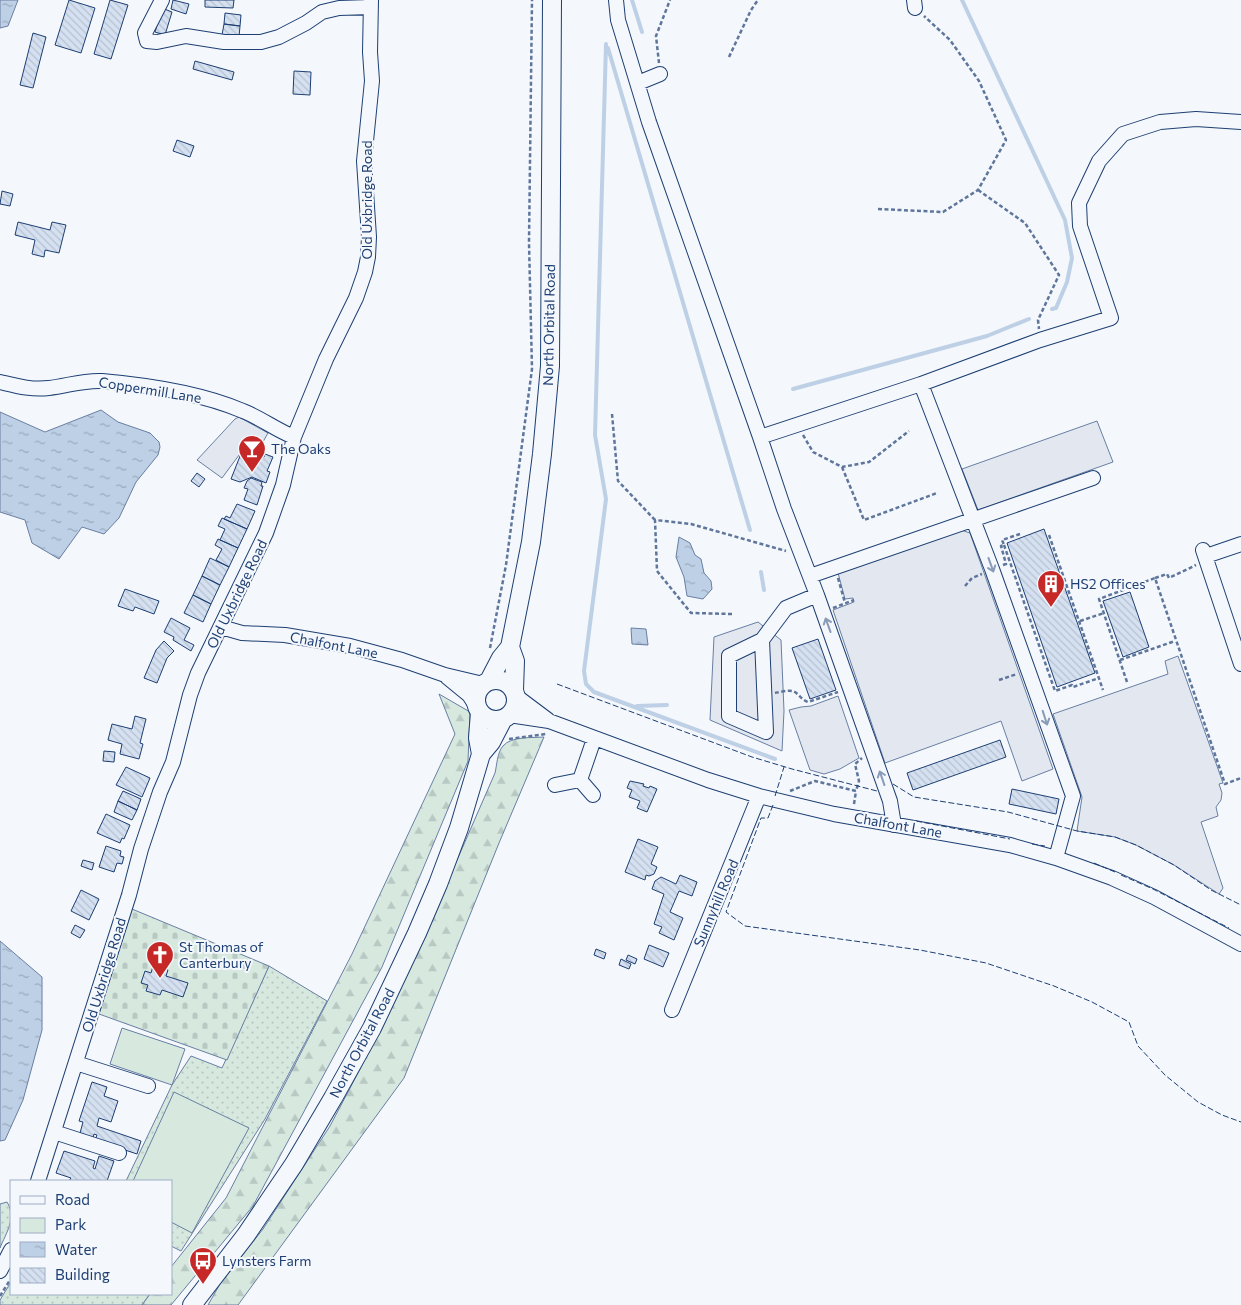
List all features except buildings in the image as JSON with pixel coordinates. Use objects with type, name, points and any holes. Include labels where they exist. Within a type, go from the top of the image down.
[{"type":"main road","name":"North Orbital Road","points":[[486,682],[510,647],[531,542],[542,454],[550,366],[552,0]]},
{"type":"main road","name":"North Orbital Road","points":[[510,647],[515,661],[515,693]]},
{"type":"main road","points":[[503,681],[515,693],[516,704],[506,717],[489,719],[478,709],[476,699],[479,689],[486,682],[503,681]]},
{"type":"main road","name":"North Orbital Road","points":[[478,709],[478,738],[481,754]]},
{"type":"main road","name":"North Orbital Road","points":[[192,1305],[246,1235],[294,1164],[372,1028],[438,884],[459,828],[481,754],[491,742],[506,717]]},
{"type":"street","points":[[162,0],[146,33],[147,41],[157,42],[186,36],[224,42],[261,42],[279,37],[322,12],[371,4]]},
{"type":"street","points":[[616,0],[618,20],[649,122],[784,509],[831,632],[890,801],[894,825]]},
{"type":"street","name":"Old Uxbridge Road","points":[[38,1180],[129,895],[141,849],[178,748],[190,695],[198,673],[266,534],[283,485],[294,438],[326,359],[356,298],[365,272],[368,257],[369,229],[364,161],[372,81],[371,4]]},
{"type":"street","points":[[638,83],[660,74]]},
{"type":"street","points":[[760,437],[921,384],[1040,340],[1111,318],[1080,226],[1079,203],[1099,161],[1122,134],[1160,122],[1196,119],[1241,122]]},
{"type":"street","name":"Coppermill Lane","points":[[0,382],[25,388],[48,388],[84,381],[101,381],[198,396],[244,411],[294,438]]},
{"type":"street","points":[[921,384],[974,519],[1073,796],[1056,858]]},
{"type":"street","points":[[810,576],[1093,478]]},
{"type":"street","points":[[1241,544],[1205,555],[1241,664]]},
{"type":"street","points":[[762,640],[766,732],[729,716],[729,656],[762,640],[786,608],[817,595]]},
{"type":"street","name":"Chalfont Lane","points":[[221,627],[242,633],[285,635],[350,646],[445,675],[486,682]]},
{"type":"street","name":"Chalfont Lane","points":[[445,675],[469,695],[478,709]]},
{"type":"street","name":"Chalfont Lane","points":[[515,693],[549,721]]},
{"type":"street","name":"Chalfont Lane","points":[[506,717],[549,721],[708,780],[758,796],[834,814],[1010,845],[1056,858],[1112,878],[1241,944]]},
{"type":"street","points":[[580,780],[594,739]]},
{"type":"street","points":[[556,785],[580,780]]},
{"type":"street","points":[[580,780],[593,795]]},
{"type":"street","name":"Sunnyhill Road","points":[[672,1010],[741,843],[758,796]]},
{"type":"street","points":[[76,1063],[148,1086]]},
{"type":"street","points":[[54,1132],[119,1153]]},
{"type":"street","points":[[0,1271],[10,1252]]},
{"type":"path","points":[[489,656],[506,565],[532,369],[529,243],[532,0]]},
{"type":"path","points":[[660,74],[656,36],[670,0]]},
{"type":"path","points":[[729,57],[751,10],[758,0]]},
{"type":"path","points":[[878,209],[943,212],[978,190],[1006,140],[979,80],[950,40],[915,4]]},
{"type":"path","points":[[978,190],[1025,223],[1059,275],[1038,320],[1040,340]]},
{"type":"path","points":[[612,414],[618,481],[655,520],[691,524],[802,555]]},
{"type":"path","points":[[796,425],[813,452],[842,466],[868,462],[909,431]]},
{"type":"path","points":[[842,466],[864,520],[937,493]]},
{"type":"path","points":[[655,520],[657,571],[691,613],[732,614]]},
{"type":"path","points":[[1049,535],[1103,690]]},
{"type":"path","points":[[1004,545],[1055,691],[1072,685],[1074,687],[1099,678]]},
{"type":"path","points":[[1126,682],[1099,598],[1167,574],[1170,578],[1205,555]]},
{"type":"path","points":[[834,568],[845,603]]},
{"type":"path","points":[[1155,578],[1225,784],[1241,778]]},
{"type":"path","points":[[831,632],[838,629],[831,609],[854,600]]},
{"type":"path","points":[[1080,621],[1104,613]]},
{"type":"path","points":[[1120,660],[1175,641]]},
{"type":"path","points":[[765,696],[791,690],[808,702],[840,692]]},
{"type":"path","points":[[783,802],[787,793],[815,780],[856,791],[859,781],[855,764],[862,759],[859,750]]},
{"type":"path","points":[[0,1296],[10,1280]]},
{"type":"green space","points":[[439,694],[470,712],[468,761],[382,967],[253,1206],[171,1305],[142,1305],[149,1295],[172,1295],[172,1266],[226,1198],[352,954],[455,734]]},
{"type":"green space","points":[[544,737],[404,1078],[238,1305],[208,1305],[220,1284],[263,1229],[330,1126],[377,1037],[413,961],[495,773],[501,749],[507,743],[517,739]]},
{"type":"green space","points":[[132,909],[269,966],[227,1060],[99,1014]]},
{"type":"green space","points":[[269,966],[327,1001],[265,1119],[181,1251],[172,1246],[172,1180],[126,1180],[172,1085],[191,1056],[222,1068]]},
{"type":"green space","points":[[122,1028],[185,1049],[172,1085],[110,1064]]},
{"type":"green space","points":[[174,1092],[249,1128],[192,1233],[172,1223],[172,1180],[133,1180]]},
{"type":"green space","points":[[7,1202],[10,1208],[10,1223],[0,1248],[0,1204]]},
{"type":"green space","points":[[10,1284],[10,1295],[149,1295],[142,1305],[0,1305],[0,1300]]},
{"type":"shaded area","points":[[239,417],[268,433],[255,456],[242,451],[222,478],[197,460]]},
{"type":"shaded area","points":[[1097,421],[1113,462],[978,510],[962,469]]},
{"type":"shaded area","points":[[961,530],[970,533],[1053,769],[1022,781],[1001,721],[885,763],[833,610],[854,602],[853,598],[845,599],[838,573]]},
{"type":"shaded area","points":[[758,622],[781,640],[784,711],[782,751],[710,720],[714,637]]},
{"type":"shaded area","points":[[1178,656],[1223,783],[1219,784],[1222,793],[1221,800],[1216,807],[1218,816],[1201,822],[1223,888],[1219,894],[1174,865],[1136,845],[1115,837],[1077,831],[1082,797],[1053,714],[1168,674],[1165,661]]},
{"type":"shaded area","points":[[838,696],[859,758],[840,769],[824,774],[810,770],[789,710],[811,706]]},
{"type":"water","points":[[0,0],[18,0],[8,26],[0,28]]},
{"type":"water","points":[[101,410],[118,422],[150,433],[159,442],[158,455],[136,482],[119,518],[104,534],[82,527],[59,559],[32,543],[25,520],[0,512],[0,412],[45,432]]},
{"type":"water","points":[[679,537],[690,543],[695,555],[701,559],[704,573],[711,581],[712,589],[703,599],[687,596],[684,577],[676,557]]},
{"type":"water","points":[[631,628],[646,629],[648,645],[632,644]]},
{"type":"water","points":[[0,941],[42,977],[42,1030],[23,1100],[5,1140],[0,1141]]},
{"type":"waterway","points":[[632,0],[642,32]]},
{"type":"waterway","points":[[962,0],[1065,220],[1072,258],[1067,282],[1056,308],[1052,309]]},
{"type":"waterway","points":[[606,44],[595,435],[606,499],[584,671],[586,684],[594,692],[775,759]]},
{"type":"waterway","points":[[608,48],[750,530]]},
{"type":"waterway","points":[[793,389],[987,336],[1029,319]]},
{"type":"waterway","points":[[761,572],[764,590]]},
{"type":"waterway","points":[[637,706],[667,705]]},
{"type":"fence","points":[[557,684],[752,757],[877,791]]},
{"type":"fence","points":[[775,796],[784,767]]},
{"type":"fence","points":[[893,784],[914,797],[1008,812],[1077,831],[1115,837],[1136,845],[1174,865],[1211,890],[1241,905]]},
{"type":"fence","points":[[773,805],[768,818],[761,818],[726,912],[745,926],[920,950],[986,963],[1054,986],[1092,1002],[1129,1022],[1138,1046],[1165,1075],[1198,1102],[1222,1115],[1241,1122]]},
{"type":"fence","points":[[916,821],[1010,839]]},
{"type":"fence","points":[[1032,844],[1045,846]]},
{"type":"fence","points":[[1094,863],[1115,872]]},
{"type":"fence","points":[[1121,875],[1153,889],[1229,928]]},
{"type":"place","name":"The Oaks","points":[[252,473]]},
{"type":"place","name":"HS2 Offices","points":[[1051,608]]},
{"type":"place","name":"St Thomas of Canterbury","points":[[160,979]]},
{"type":"place","name":"Lynsters Farm","points":[[203,1285]]}]
